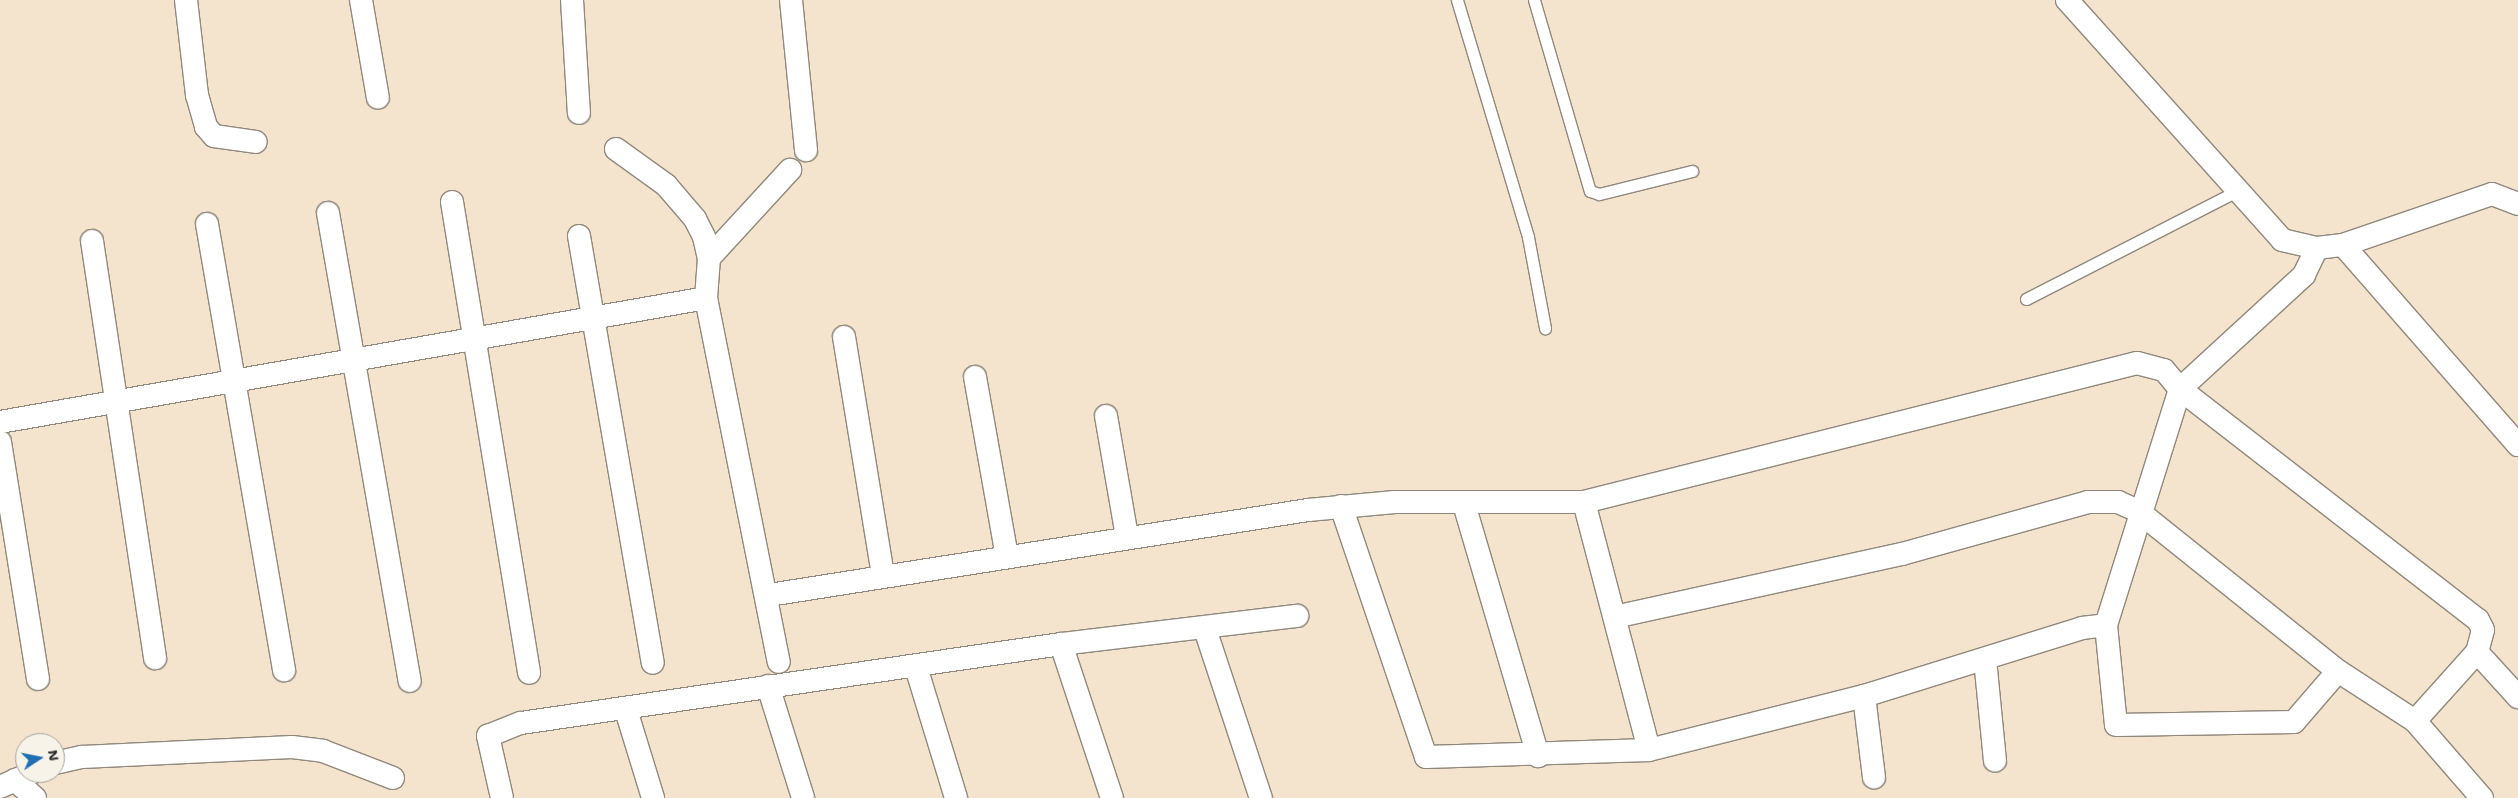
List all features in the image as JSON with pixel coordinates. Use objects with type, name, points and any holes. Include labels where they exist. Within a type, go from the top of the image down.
[{"type":"street","points":[[186,0],[197,95],[206,127],[214,136],[256,142]]},
{"type":"street","points":[[361,0],[378,98]]},
{"type":"street","points":[[572,0],[579,113]]},
{"type":"street","points":[[791,0],[806,150]]},
{"type":"street","points":[[2067,0],[2235,192],[2282,240],[2317,248],[2343,246],[2492,194],[2518,204]]},
{"type":"street","points":[[616,149],[666,185],[695,219],[709,258],[706,298],[769,595],[779,662]]},
{"type":"street","points":[[709,258],[790,170]]},
{"type":"street","points":[[452,202],[529,673]]},
{"type":"street","points":[[328,212],[356,361],[410,681]]},
{"type":"street","points":[[207,224],[284,670]]},
{"type":"street","points":[[579,236],[653,663]]},
{"type":"street","points":[[92,241],[119,403],[155,658]]},
{"type":"street","points":[[2343,246],[2518,445]]},
{"type":"street","points":[[2317,248],[2304,275],[2180,389],[2138,511],[2134,541],[2106,626],[2116,725],[2294,722],[2338,671]]},
{"type":"street","points":[[0,422],[119,403],[235,380],[476,341],[706,298]]},
{"type":"street","points":[[844,337],[883,574]]},
{"type":"street","points":[[769,595],[883,574],[1007,557],[1127,536],[1341,506],[1395,502],[1464,504],[1584,502],[2137,363],[2164,370],[2180,389],[2478,620],[2483,630],[2476,652],[2415,721]]},
{"type":"street","points":[[975,377],[1007,557]]},
{"type":"street","points":[[1106,416],[1127,536]]},
{"type":"street","points":[[0,442],[38,679]]},
{"type":"street","points":[[1584,502],[1649,750]]},
{"type":"street","points":[[1615,618],[1902,554],[2088,502],[2118,502],[2138,511],[2338,671],[2415,721],[2482,798]]},
{"type":"street","points":[[1464,504],[1538,756]]},
{"type":"street","points":[[1341,506],[1426,758],[1538,756],[1649,750],[1864,696],[1985,658],[2106,626]]},
{"type":"street","points":[[502,798],[488,736],[521,723],[626,710],[768,686],[916,667],[1061,644],[1297,616]]},
{"type":"street","points":[[1205,628],[1261,798]]},
{"type":"street","points":[[1061,644],[1112,798]]},
{"type":"street","points":[[2476,652],[2518,697]]},
{"type":"street","points":[[1985,658],[1995,760]]},
{"type":"street","points":[[916,667],[956,798]]},
{"type":"street","points":[[768,686],[803,798]]},
{"type":"street","points":[[1864,696],[1874,777]]},
{"type":"street","points":[[626,710],[653,798]]},
{"type":"street","points":[[65,761],[82,757],[292,747],[323,751],[393,778]]},
{"type":"street","points":[[19,783],[35,798]]},
{"type":"lane","points":[[1457,0],[1528,237],[1545,328]]},
{"type":"lane","points":[[1534,0],[1590,191],[1606,192],[1692,171]]},
{"type":"lane","points":[[2026,299],[2235,192]]}]
